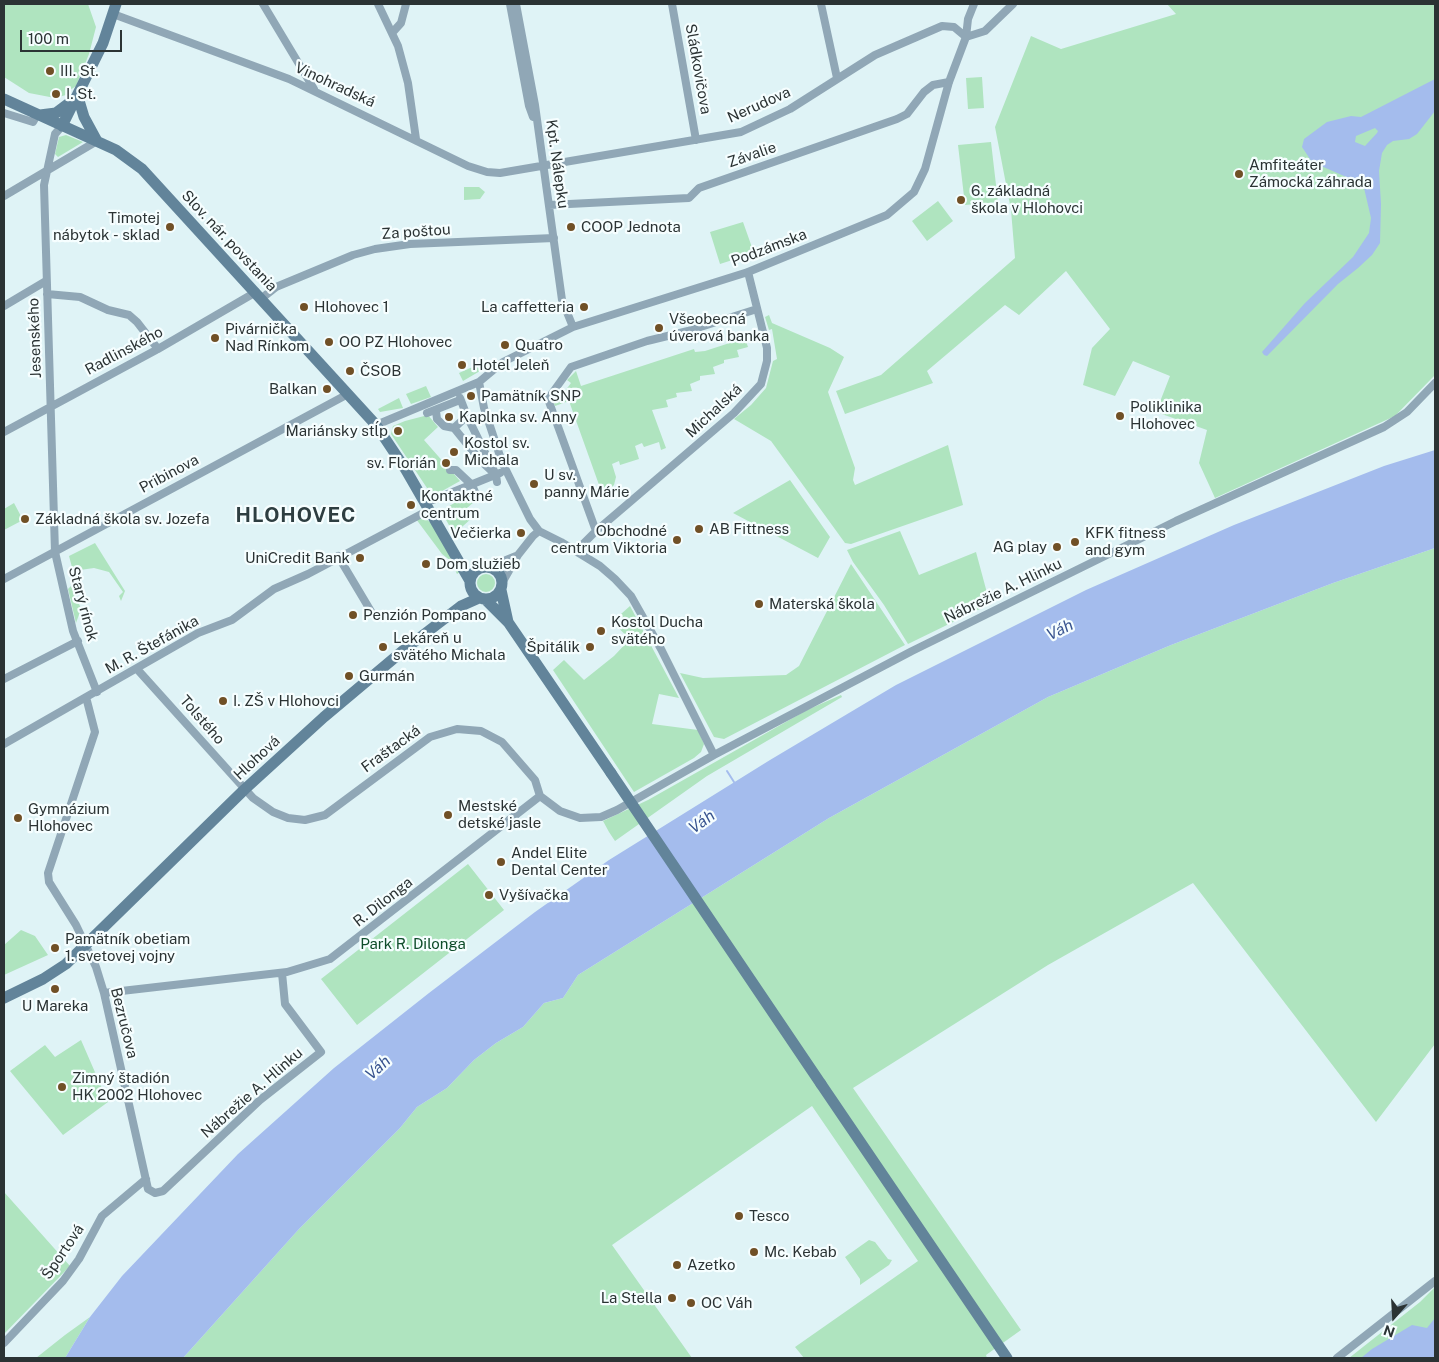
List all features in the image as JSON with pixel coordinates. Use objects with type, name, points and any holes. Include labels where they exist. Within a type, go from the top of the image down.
[{"type":"main road","points":[[62,126],[78,97],[115,9]]},
{"type":"main road","points":[[37,115],[56,113],[78,97]]},
{"type":"main road","points":[[78,97],[84,117],[97,141]]},
{"type":"main road","name":"Slov. nár. povstania","points":[[4,99],[116,150],[142,169],[376,425],[431,505],[470,585]]},
{"type":"main road","points":[[456,556],[500,574],[508,622]]},
{"type":"main road","points":[[485,567],[473,573],[470,585],[508,622],[1007,1358]]},
{"type":"main road","name":"Hlohová","points":[[461,606],[470,585]]},
{"type":"main road","points":[[482,598],[495,597],[502,586]]},
{"type":"main road","name":"Hlohová","points":[[4,998],[62,968],[246,789],[330,712],[461,606],[482,598]]},
{"type":"street","points":[[263,4],[314,89]]},
{"type":"street","points":[[378,4],[392,33],[408,83],[416,139]]},
{"type":"street","points":[[392,33],[401,23],[406,4]]},
{"type":"street","points":[[510,4],[529,106],[537,125]]},
{"type":"street","name":"Kpt. Nálepku","points":[[516,4],[535,105],[562,300],[573,327]]},
{"type":"street","name":"Sládkovičova","points":[[672,4],[696,140]]},
{"type":"street","points":[[822,4],[837,78]]},
{"type":"street","name":"Podzámska","points":[[376,425],[479,382],[503,362],[531,346],[573,327],[748,272],[888,215],[914,192],[925,169],[949,82],[966,37],[968,18],[974,4]]},
{"type":"street","points":[[966,37],[985,32],[1013,4]]},
{"type":"street","name":"Vinohradská","points":[[115,9],[314,89],[468,166],[487,172],[500,173],[543,164]]},
{"type":"street","name":"Nerudova","points":[[543,164],[741,132],[790,109],[875,55],[942,26],[954,27],[966,37]]},
{"type":"street","name":"Závalie","points":[[549,205],[690,198],[699,188],[897,119],[907,114],[924,92],[933,85],[949,82]]},
{"type":"street","points":[[4,113],[33,122],[37,115]]},
{"type":"street","name":"Jesenského","points":[[55,552],[44,185],[55,134],[62,126]]},
{"type":"street","points":[[4,196],[97,141]]},
{"type":"street","name":"Za poštou","points":[[259,295],[353,255],[375,249],[410,244],[554,238]]},
{"type":"street","name":"Michalská","points":[[576,551],[596,530],[734,413],[761,384],[768,360],[767,348],[748,272]]},
{"type":"street","points":[[4,306],[46,281]]},
{"type":"street","points":[[47,294],[80,297],[108,310],[129,315],[158,349]]},
{"type":"street","name":"Radlinského","points":[[4,432],[51,405],[259,295]]},
{"type":"street","points":[[596,530],[548,399],[571,366],[646,341],[688,331],[757,309]]},
{"type":"street","points":[[479,382],[484,408],[502,462],[539,531],[576,551],[615,578],[638,606],[662,649],[714,755]]},
{"type":"street","name":"Nábrežie A. Hlinku","points":[[540,796],[560,811],[580,818],[601,817],[647,795],[714,755],[870,672],[1172,523],[1384,427],[1407,412],[1435,384]]},
{"type":"street","name":"Pribinova","points":[[4,579],[351,398]]},
{"type":"street","points":[[436,417],[460,399],[498,477]]},
{"type":"street","points":[[428,413],[436,417],[444,426],[454,428],[480,460],[498,477]]},
{"type":"street","points":[[454,428],[467,416]]},
{"type":"street","points":[[480,460],[485,452]]},
{"type":"street","points":[[450,470],[456,470],[474,488]]},
{"type":"street","name":"M. R. Štefánika","points":[[4,744],[198,633],[232,620],[274,589],[308,574],[431,505],[498,477]]},
{"type":"street","points":[[502,586],[518,555],[539,531]]},
{"type":"street","name":"Starý rínok","points":[[55,552],[78,641],[97,692]]},
{"type":"street","points":[[485,567],[504,563],[518,555]]},
{"type":"street","points":[[338,556],[372,612]]},
{"type":"street","points":[[4,679],[78,641]]},
{"type":"street","name":"Tolstého","points":[[137,669],[246,789]]},
{"type":"street","name":"Bezručova","points":[[86,697],[95,732],[48,873],[49,882],[96,967],[104,994],[148,1189],[155,1193]]},
{"type":"street","name":"Fraštacká","points":[[246,789],[273,812],[297,820],[310,819],[325,814],[430,737],[449,730],[465,729],[488,734],[508,747],[535,780],[540,796]]},
{"type":"street","name":"R. Dilonga","points":[[104,994],[282,973],[313,966],[342,951],[540,796]]},
{"type":"street","name":"Nábrežie A. Hlinku","points":[[155,1193],[163,1191],[260,1100],[321,1052],[285,1004],[282,973]]},
{"type":"street","name":"Športová","points":[[4,1343],[63,1281],[102,1216],[146,1179]]},
{"type":"street","points":[[1337,1358],[1435,1281]]},
{"type":"green space","points":[[4,4],[88,4],[96,27],[89,54],[76,86],[66,95],[55,98],[29,93],[4,77]]},
{"type":"green space","points":[[1167,4],[1435,4],[1435,375],[1395,416],[1215,498],[1199,463],[1207,430],[1156,412],[1170,376],[1133,361],[1115,396],[1083,385],[1092,348],[1110,329],[1066,271],[1019,315],[1005,305],[927,371],[933,383],[845,414],[836,391],[881,375],[1015,258],[1011,210],[995,127],[1031,36],[1061,49],[1176,14]]},
{"type":"green space","points":[[982,77],[984,108],[968,109],[966,78]]},
{"type":"green space","points":[[66,135],[83,142],[58,157],[55,154],[59,137]]},
{"type":"green space","points":[[991,142],[998,202],[965,205],[958,145]]},
{"type":"green space","points":[[464,187],[479,187],[485,192],[480,199],[464,200]]},
{"type":"green space","points":[[938,201],[953,221],[927,241],[912,221]]},
{"type":"green space","points":[[743,222],[754,253],[720,264],[710,232]]},
{"type":"green space","points":[[769,315],[772,323],[830,348],[844,357],[828,392],[855,468],[853,480],[855,485],[948,445],[963,505],[851,544],[845,543],[771,441],[734,419],[751,405],[766,388],[773,361],[777,359],[772,329],[769,330],[765,317]]},
{"type":"green space","points":[[745,338],[748,347],[737,350],[739,357],[724,360],[724,363],[713,367],[715,374],[700,376],[700,380],[690,384],[692,391],[676,393],[677,397],[666,400],[668,407],[652,410],[666,448],[661,450],[659,442],[644,447],[642,443],[635,446],[639,459],[620,465],[619,461],[612,464],[616,477],[614,485],[603,496],[569,401],[555,406],[552,399],[554,396],[559,399],[571,383],[567,380],[576,371],[581,386],[694,349],[695,352],[705,351]]},
{"type":"green space","points":[[477,365],[480,371],[463,381],[459,373]]},
{"type":"green space","points":[[426,386],[431,397],[411,404],[406,394]]},
{"type":"green space","points":[[399,398],[403,408],[380,412],[378,409]]},
{"type":"green space","points":[[428,415],[438,427],[424,440],[460,481],[435,495],[431,494],[391,434],[393,426]]},
{"type":"green space","points":[[790,480],[830,537],[818,558],[733,513]]},
{"type":"green space","points":[[471,493],[475,501],[466,509],[472,518],[454,534],[441,511]]},
{"type":"green space","points":[[14,503],[23,520],[4,530],[4,509]]},
{"type":"green space","points":[[423,517],[430,522],[461,571],[457,574],[451,561],[442,554],[416,519]]},
{"type":"green space","points":[[900,531],[919,575],[976,552],[990,604],[908,644],[847,550]]},
{"type":"green space","points":[[95,543],[125,591],[121,601],[119,596],[123,592],[109,572],[94,568],[73,571],[69,556]]},
{"type":"green space","points":[[1435,548],[1435,1044],[1376,1122],[1193,883],[1048,965],[853,1088],[1021,1330],[986,1355],[987,1358],[804,1358],[795,1347],[918,1261],[812,1106],[612,1245],[692,1358],[183,1358],[299,1229],[400,1128],[417,1107],[447,1088],[474,1060],[496,1043],[523,1027],[544,1003],[563,998],[578,975],[829,818],[1048,697],[1171,645],[1333,583]]},
{"type":"green space","points":[[851,564],[905,645],[724,739],[714,737],[680,673],[703,678],[786,675],[799,666]]},
{"type":"green space","points":[[482,574],[490,574],[495,579],[493,590],[482,592],[477,587],[477,579]]},
{"type":"green space","points":[[72,585],[81,609],[76,623],[68,589]]},
{"type":"green space","points":[[630,606],[679,698],[659,694],[652,724],[698,730],[704,744],[701,752],[694,758],[634,792],[553,670],[564,660],[584,680],[614,656],[630,639],[612,622]]},
{"type":"green space","points":[[841,695],[842,697],[707,776],[615,841],[609,832],[603,821],[648,800],[807,710]]},
{"type":"green space","name":"Park R. Dilonga","points":[[468,864],[504,910],[357,1025],[321,979]]},
{"type":"green space","points":[[21,930],[35,936],[48,955],[4,975],[4,945]]},
{"type":"green space","name":"Zimný štadión HK 2002 Hlohovec","points":[[81,1040],[108,1102],[63,1135],[10,1071],[45,1045],[55,1057]]},
{"type":"green space","points":[[4,1192],[70,1266],[4,1334]]},
{"type":"green space","points":[[869,1240],[875,1242],[888,1259],[892,1260],[889,1265],[860,1285],[860,1279],[845,1257]]},
{"type":"green space","points":[[1435,1287],[1435,1358],[1349,1358],[1420,1302]]},
{"type":"green space","points":[[90,1317],[65,1358],[36,1358],[65,1335]]},
{"type":"water","points":[[1435,79],[1435,111],[1417,134],[1409,139],[1393,141],[1387,145],[1382,153],[1379,171],[1381,204],[1380,243],[1372,255],[1338,284],[1267,356],[1264,355],[1262,352],[1305,303],[1353,257],[1369,233],[1371,218],[1364,188],[1351,179],[1312,162],[1302,147],[1304,139],[1327,122],[1351,116],[1361,117]],"holes":[[[1375,128],[1378,131],[1365,146],[1355,142],[1356,136]]]},
{"type":"water","name":"Váh","points":[[1435,450],[1435,548],[1333,583],[1171,645],[1048,697],[829,818],[578,975],[563,998],[544,1003],[523,1027],[496,1043],[474,1060],[447,1088],[417,1107],[400,1128],[299,1229],[183,1358],[65,1358],[90,1317],[122,1276],[238,1154],[334,1068],[535,912],[609,860],[770,760],[896,685],[1086,590],[1234,525],[1384,466]]},
{"type":"water","points":[[1435,1318],[1435,1358],[1361,1358],[1372,1349],[1412,1325],[1427,1328]]},
{"type":"waterway","points":[[727,771],[734,782]]},
{"type":"place","name":"III. St.","points":[[50,71]]},
{"type":"place","name":"I. St.","points":[[56,94]]},
{"type":"place","name":"Amfiteáter Zámocká záhrada","points":[[1239,174]]},
{"type":"place","name":"6. základná škola v Hlohovci","points":[[961,200]]},
{"type":"place","name":"Timotej nábytok - sklad","points":[[170,227]]},
{"type":"place","name":"COOP Jednota","points":[[571,227]]},
{"type":"place","name":"Hlohovec 1","points":[[304,307]]},
{"type":"place","name":"La caffetteria","points":[[584,307]]},
{"type":"place","name":"Všeobecná úverová banka","points":[[659,328]]},
{"type":"place","name":"Pivárnička Nad Rínkom","points":[[215,338]]},
{"type":"place","name":"OO PZ Hlohovec","points":[[329,342]]},
{"type":"place","name":"Quatro","points":[[505,345]]},
{"type":"place","name":"Hotel Jeleň","points":[[462,365]]},
{"type":"place","name":"ČSOB","points":[[350,371]]},
{"type":"place","name":"Balkan","points":[[327,389]]},
{"type":"place","name":"Pamätník SNP","points":[[471,396]]},
{"type":"place","name":"Poliklinika Hlohovec","points":[[1120,416]]},
{"type":"place","name":"Kaplnka sv. Anny","points":[[449,417]]},
{"type":"place","name":"Mariánsky stĺp","points":[[398,431]]},
{"type":"place","name":"Kostol sv. Michala","points":[[454,452]]},
{"type":"place","name":"sv. Florián","points":[[446,463]]},
{"type":"place","name":"U sv. panny Márie","points":[[534,484]]},
{"type":"place","name":"Kontaktné centrum","points":[[411,505]]},
{"type":"place","name":"Základná škola sv. Jozefa","points":[[25,519]]},
{"type":"place","name":"AB Fittness","points":[[699,529]]},
{"type":"place","name":"Večierka","points":[[521,533]]},
{"type":"place","name":"Obchodné centrum Viktoria","points":[[677,540]]},
{"type":"place","name":"KFK fitness and gym","points":[[1075,542]]},
{"type":"place","name":"AG play","points":[[1057,547]]},
{"type":"place","name":"UniCredit Bank","points":[[360,558]]},
{"type":"place","name":"Dom služieb","points":[[426,564]]},
{"type":"place","name":"Materská škola","points":[[759,604]]},
{"type":"place","name":"Penzión Pompano","points":[[353,615]]},
{"type":"place","name":"Kostol Ducha svätého","points":[[601,631]]},
{"type":"place","name":"Lekáreň u svätého Michala","points":[[383,647]]},
{"type":"place","name":"Špitálik","points":[[590,647]]},
{"type":"place","name":"Gurmán","points":[[349,676]]},
{"type":"place","name":"I. ZŠ v Hlohovci","points":[[223,701]]},
{"type":"place","name":"Mestské detské jasle","points":[[448,815]]},
{"type":"place","name":"Gymnázium Hlohovec","points":[[18,818]]},
{"type":"place","name":"Andel Elite Dental Center","points":[[501,862]]},
{"type":"place","name":"Vyšívačka","points":[[489,895]]},
{"type":"place","name":"Pamätník obetiam 1. svetovej vojny","points":[[55,948]]},
{"type":"place","name":"U Mareka","points":[[55,989]]},
{"type":"place","name":"Zimný štadión HK 2002 Hlohovec","points":[[62,1087]]},
{"type":"place","name":"Tesco","points":[[739,1216]]},
{"type":"place","name":"Mc. Kebab","points":[[754,1252]]},
{"type":"place","name":"Azetko","points":[[677,1265]]},
{"type":"place","name":"La Stella","points":[[672,1298]]},
{"type":"place","name":"OC Váh","points":[[691,1303]]},
{"type":"district","name":"HLOHOVEC","points":[[296,516]]}]
